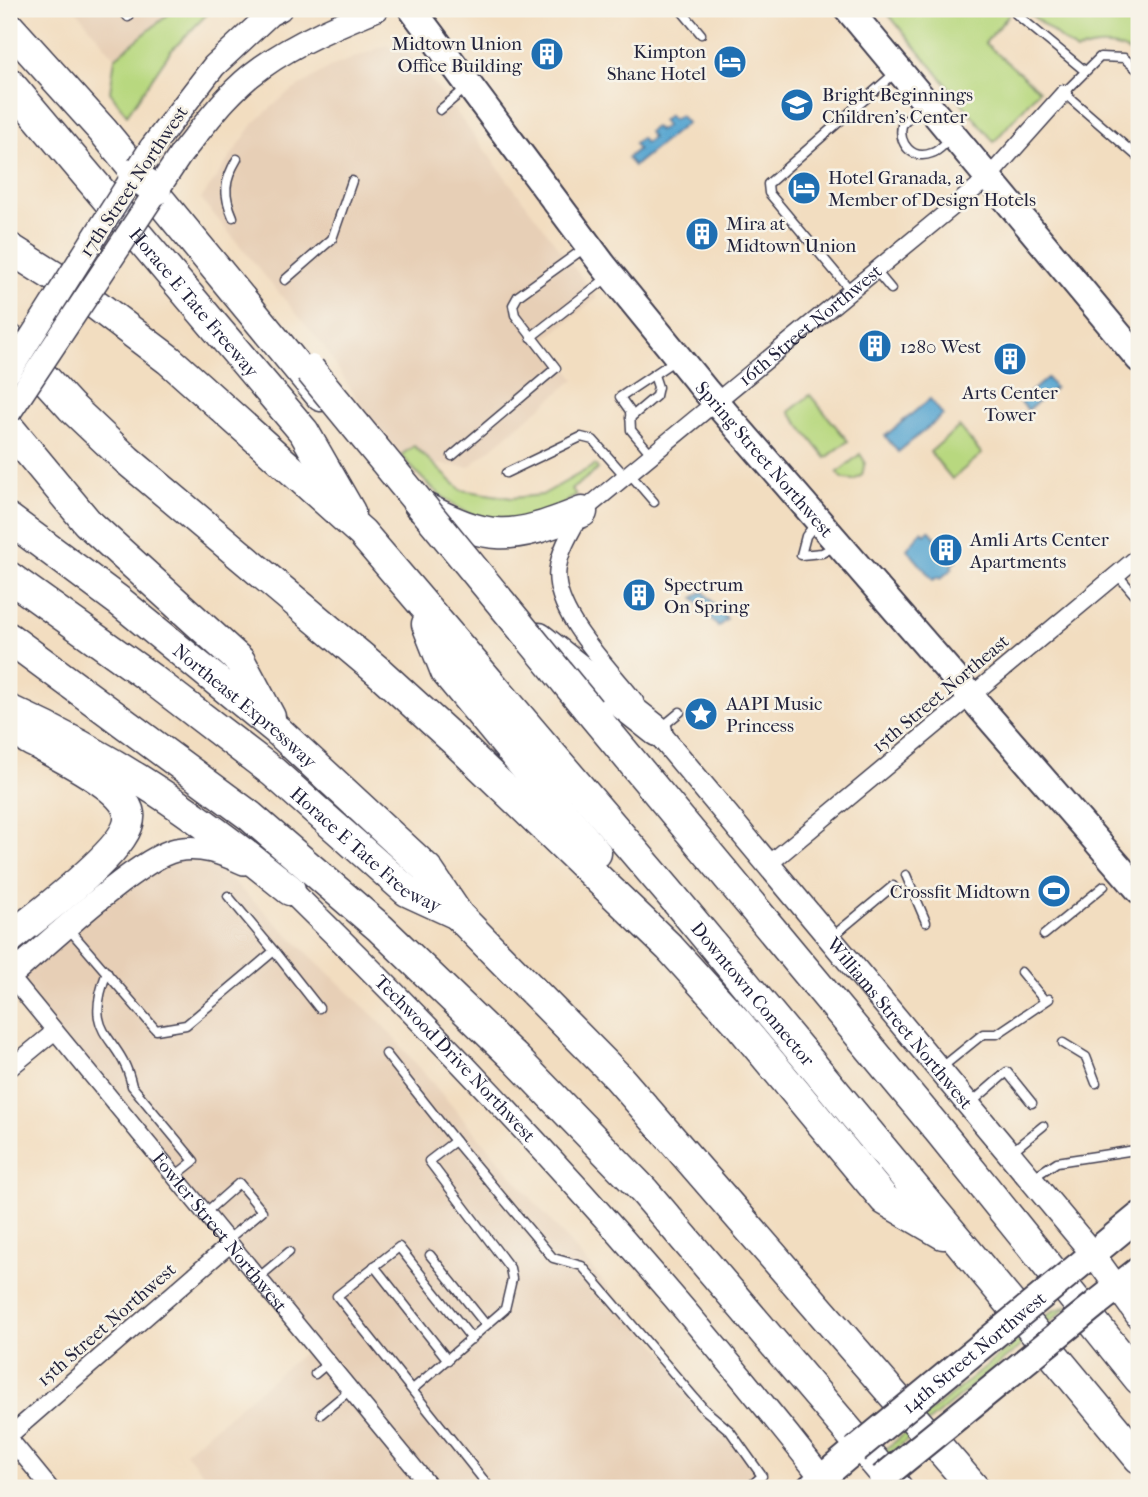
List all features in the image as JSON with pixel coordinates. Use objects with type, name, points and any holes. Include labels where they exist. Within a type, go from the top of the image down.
[{"type":"highway","points":[[9,27],[103,131],[481,586],[512,614],[668,722]]},
{"type":"highway","name":"Horace E Tate Freeway","points":[[9,83],[304,432],[362,533]]},
{"type":"highway","points":[[145,182],[187,219],[424,513],[940,1132],[1139,1379]]},
{"type":"highway","points":[[9,248],[82,294],[169,360],[362,533]]},
{"type":"highway","points":[[9,339],[71,407],[127,460],[398,689],[669,947],[738,1023],[885,1200],[962,1245]]},
{"type":"highway","points":[[9,428],[87,522],[240,661],[277,730]]},
{"type":"highway","points":[[406,498],[481,532],[505,535],[542,528],[582,512]]},
{"type":"highway","name":"Northeast Expressway","points":[[9,519],[119,601],[277,730],[427,869],[458,915]]},
{"type":"highway","name":"Downtown Connector","points":[[362,533],[419,603],[668,891],[1139,1458]]},
{"type":"highway","name":"Horace E Tate Freeway","points":[[9,577],[153,680],[273,772],[407,891],[458,915]]},
{"type":"highway","points":[[419,603],[446,672],[645,910],[669,947]]},
{"type":"highway","points":[[9,638],[250,816],[380,928],[515,1058],[644,1191],[883,1485]]},
{"type":"highway","points":[[92,698],[173,771],[290,890]]},
{"type":"highway","points":[[9,710],[118,764],[186,808],[290,890]]},
{"type":"highway","points":[[9,730],[86,772],[116,794],[129,813],[128,827],[119,842],[66,913],[9,939]]},
{"type":"highway","points":[[458,915],[618,1077],[974,1488]]},
{"type":"main road","name":"Spring Street Northwest","points":[[412,9],[611,275],[715,403],[970,696],[1136,880]]},
{"type":"main road","points":[[848,9],[1139,359]]},
{"type":"main road","name":"14th Street Northwest","points":[[821,1485],[855,1450],[1139,1216]]},
{"type":"main road","name":"14th Street Northwest","points":[[883,1485],[1139,1270]]},
{"type":"street","name":"17th Street Northwest","points":[[9,413],[145,182],[158,139],[214,66],[270,14],[280,9]]},
{"type":"street","name":"17th Street Northwest","points":[[9,372],[145,182],[181,154],[222,104],[262,66],[310,38],[377,9]]},
{"type":"street","name":"16th Street Northwest","points":[[668,722],[571,617],[560,597],[558,565],[582,512],[988,178],[1064,93]]},
{"type":"street","name":"15th Street Northeast","points":[[769,864],[1139,556]]},
{"type":"street","name":"Williams Street Northwest","points":[[668,722],[769,864],[1093,1254],[1107,1295],[1139,1318]]},
{"type":"street","name":"Techwood Drive Northwest","points":[[9,976],[66,913],[173,851],[184,849],[222,853],[290,890],[415,1012],[595,1205],[821,1485]]},
{"type":"street","name":"Fowler Street Northwest","points":[[9,976],[258,1278],[322,1368],[350,1390],[431,1488]]},
{"type":"street","points":[[9,1069],[55,1031]]},
{"type":"street","name":"15th Street Northwest","points":[[9,1437],[229,1242]]},
{"type":"street","points":[[9,1437],[50,1488]]},
{"type":"lane","points":[[121,9],[128,17]]},
{"type":"lane","points":[[680,9],[701,34]]},
{"type":"lane","points":[[1016,14],[1085,71]]},
{"type":"lane","points":[[1139,71],[1124,58],[1108,55],[1094,60],[1064,93],[1139,158]]},
{"type":"lane","points":[[851,291],[769,193],[768,184],[899,70]]},
{"type":"lane","points":[[440,110],[470,85]]},
{"type":"lane","points":[[925,102],[902,125],[901,137],[908,150],[928,155],[954,136]]},
{"type":"lane","points":[[233,217],[225,198],[226,177],[237,159]]},
{"type":"lane","points":[[285,279],[332,239],[352,181]]},
{"type":"lane","points":[[452,456],[556,369],[515,316],[513,305],[518,296],[588,245]]},
{"type":"lane","points":[[876,271],[891,289]]},
{"type":"lane","points":[[531,337],[611,275]]},
{"type":"lane","points":[[652,455],[631,430],[630,411],[620,397],[678,358]]},
{"type":"lane","points":[[630,418],[656,396],[658,387],[654,375]]},
{"type":"lane","points":[[506,473],[581,437],[593,440],[654,502]]},
{"type":"lane","points":[[817,520],[806,536],[801,555],[822,553],[839,545]]},
{"type":"lane","points":[[1117,574],[1139,600]]},
{"type":"lane","points":[[906,875],[926,922]]},
{"type":"lane","points":[[831,938],[893,886]]},
{"type":"lane","points":[[1044,935],[1104,886]]},
{"type":"lane","points":[[228,896],[319,1008]]},
{"type":"lane","points":[[66,913],[107,972],[156,1030],[186,1025],[274,951]]},
{"type":"lane","points":[[107,972],[98,996],[96,1019],[128,1071],[132,1086],[194,1161],[175,1177]]},
{"type":"lane","points":[[939,1070],[983,1034],[997,1034],[1047,1000],[1021,972]]},
{"type":"lane","points":[[1063,1043],[1086,1057],[1096,1083]]},
{"type":"lane","points":[[386,1054],[552,1258],[582,1266],[704,1409],[730,1431],[762,1476],[748,1488]]},
{"type":"lane","points":[[969,1105],[1007,1072],[1032,1103]]},
{"type":"lane","points":[[1009,1154],[1043,1126]]},
{"type":"lane","points":[[413,1390],[505,1309],[512,1279],[510,1268],[429,1161],[455,1141]]},
{"type":"lane","points":[[1031,1179],[1043,1168],[1057,1162],[1135,1150]]},
{"type":"lane","points":[[205,1213],[239,1183],[262,1211],[229,1242]]},
{"type":"lane","points":[[472,1339],[399,1247],[337,1296],[490,1488]]},
{"type":"lane","points":[[258,1278],[289,1252]]},
{"type":"lane","points":[[430,1255],[485,1325]]},
{"type":"lane","points":[[374,1266],[448,1360]]},
{"type":"lane","points":[[321,1413],[350,1390]]},
{"type":"shaded area","points":[[75,9],[175,9],[115,58]]},
{"type":"shaded area","points":[[386,45],[406,52],[440,91],[597,298],[544,340],[575,379],[469,467],[434,464],[414,446],[401,455],[364,410],[324,347],[201,199],[254,123],[285,95],[328,68]]},
{"type":"shaded area","points":[[187,838],[380,1022],[780,1488],[215,1488],[185,1452],[314,1344],[10,983]]},
{"type":"green space","points":[[175,9],[212,9],[170,52],[127,115],[110,92],[115,58]]},
{"type":"green space","points":[[884,9],[1014,9],[985,43],[1039,90],[994,142]]},
{"type":"green space","points":[[1024,9],[1139,9],[1139,58],[1124,49],[1109,46],[1076,51]]},
{"type":"green space","points":[[810,395],[848,441],[826,458],[789,412]]},
{"type":"green space","points":[[959,427],[982,454],[952,479],[930,452]]},
{"type":"green space","points":[[414,446],[461,490],[512,498],[542,495],[595,465],[598,469],[572,489],[576,495],[550,512],[525,521],[502,523],[480,518],[439,494],[401,455]]},
{"type":"green space","points":[[860,454],[865,462],[862,475],[854,480],[844,479],[837,473]]},
{"type":"green space","points":[[1070,1305],[886,1457],[868,1464],[1053,1311]]},
{"type":"water","points":[[669,115],[673,120],[680,115],[687,123],[634,166],[627,158],[638,149],[634,144],[641,138],[645,143],[652,138],[648,132],[655,127],[659,131],[666,126],[662,121]]},
{"type":"water","points":[[1047,378],[1055,388],[1028,410],[1020,401]]},
{"type":"water","points":[[930,399],[943,415],[898,452],[885,436]]},
{"type":"water","points":[[929,530],[956,561],[951,565],[953,568],[940,579],[938,577],[933,580],[907,549],[922,531],[925,534]]},
{"type":"water","points":[[703,591],[727,619],[718,627],[694,598]]},
{"type":"place","name":"Midtown Union Office Building","points":[[547,54]]},
{"type":"place","name":"Kimpton Shane Hotel","points":[[730,62]]},
{"type":"place","name":"Bright Beginnings Children's Center","points":[[797,105]]},
{"type":"place","name":"Hotel Granada, a Member of Design Hotels","points":[[804,188]]},
{"type":"place","name":"Mira at Midtown Union","points":[[702,234]]},
{"type":"place","name":"1280 West","points":[[875,346]]},
{"type":"place","name":"Arts Center Tower","points":[[1010,359]]},
{"type":"place","name":"Amli Arts Center Apartments","points":[[946,550]]},
{"type":"place","name":"Spectrum On Spring","points":[[639,595]]},
{"type":"place","name":"AAPI Music Princess","points":[[701,714]]},
{"type":"place","name":"Crossfit Midtown","points":[[1054,891]]}]
